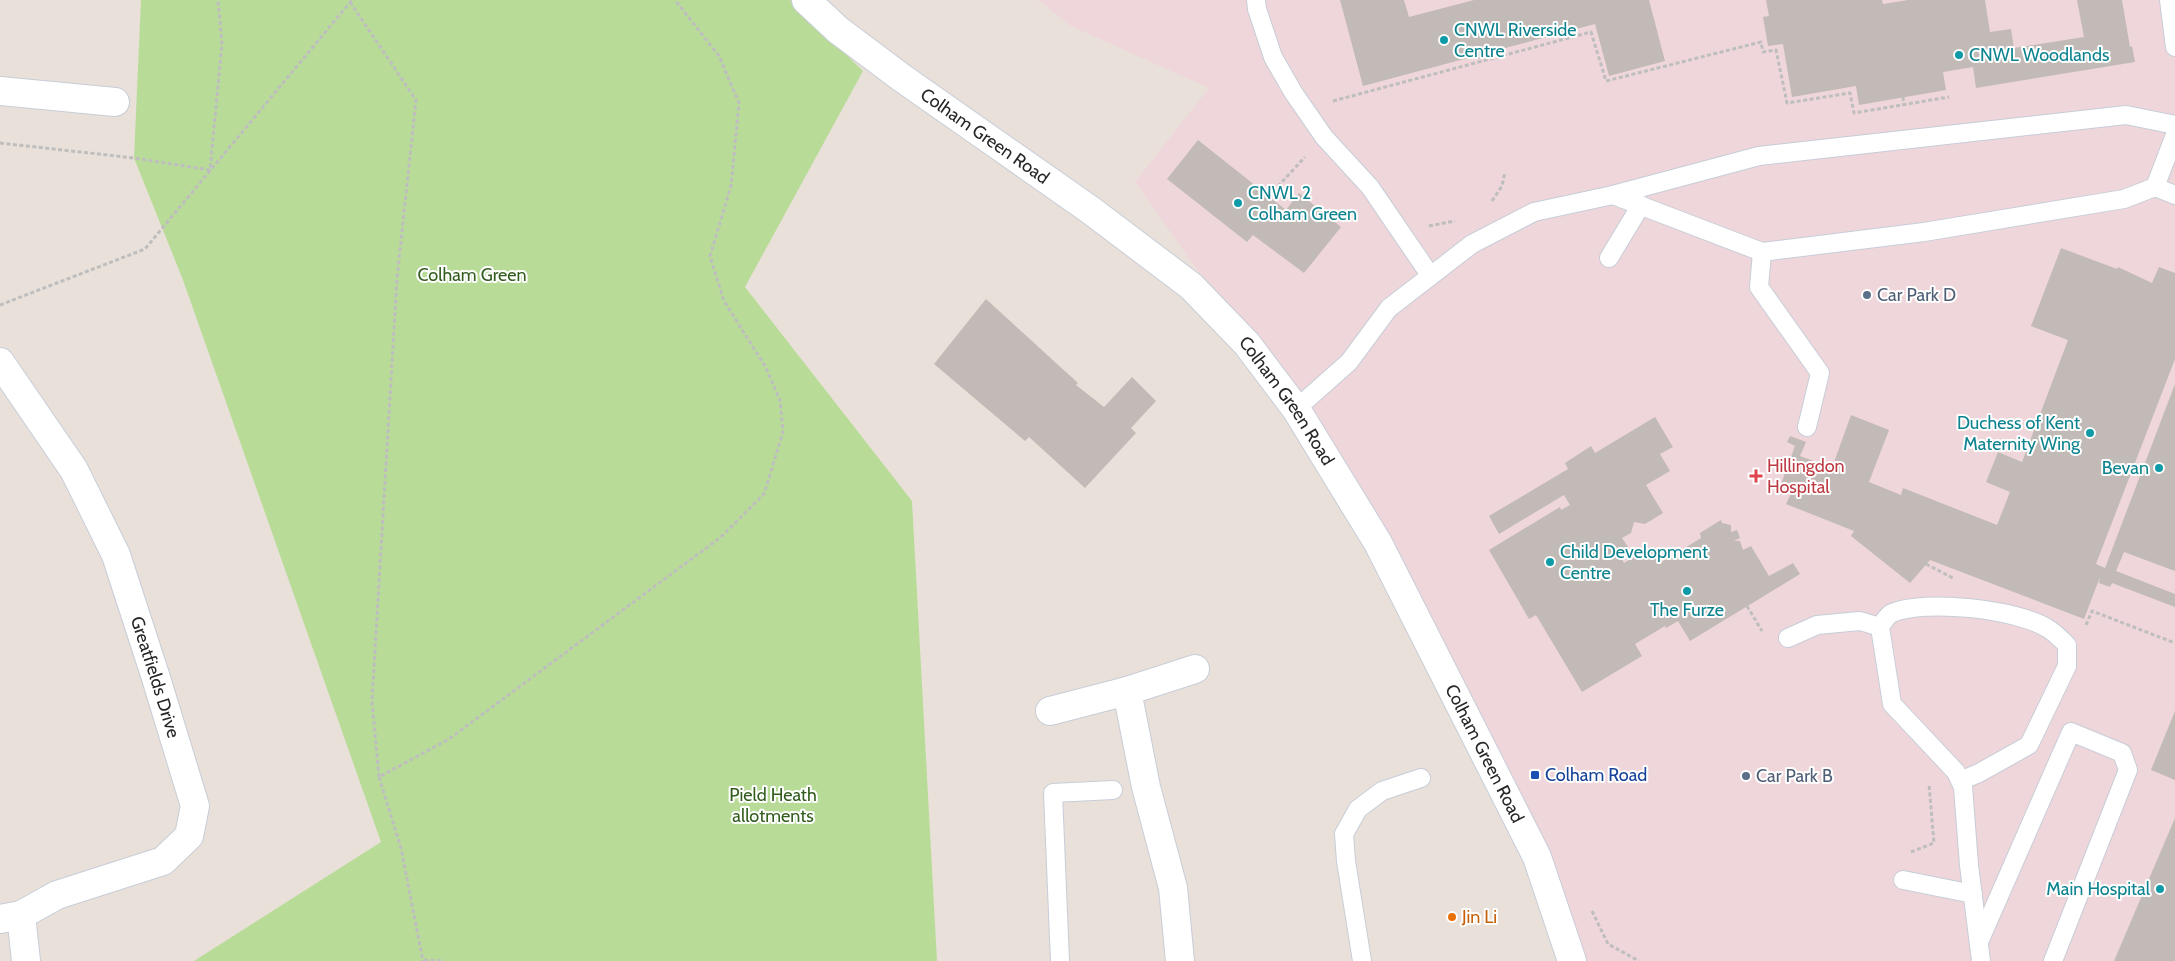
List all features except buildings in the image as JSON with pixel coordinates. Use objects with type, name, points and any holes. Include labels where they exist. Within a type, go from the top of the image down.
[{"type":"street","name":"Colham Green Road","points":[[806,0],[838,30],[902,78],[1090,209],[1191,286],[1247,344],[1296,409],[1378,544],[1536,857],[1572,961]]},
{"type":"street","points":[[0,91],[115,102]]},
{"type":"street","name":"Greatfields Drive","points":[[0,362],[74,470],[116,555],[195,806],[189,836],[163,861],[57,895],[10,917],[26,961]]},
{"type":"street","points":[[1050,710],[1127,691],[1195,669]]},
{"type":"street","points":[[1127,691],[1146,787],[1173,888],[1180,961]]},
{"type":"lane","points":[[1256,0],[1257,9],[1273,56],[1293,92],[1324,137],[1370,187],[1430,275]]},
{"type":"lane","points":[[2169,0],[2175,47]]},
{"type":"lane","points":[[1296,409],[1349,362],[1390,308],[1472,244],[1534,212],[1613,195],[1759,156],[2126,114],[2175,125]]},
{"type":"lane","points":[[2155,187],[2175,135]]},
{"type":"lane","points":[[1613,195],[1762,252],[1924,232],[2124,199],[2155,187],[2175,195]]},
{"type":"lane","points":[[1609,258],[1641,205]]},
{"type":"lane","points":[[1762,252],[1759,287],[1820,373],[1807,427]]},
{"type":"lane","points":[[1960,781],[1979,773],[2029,745],[2067,666],[2067,645],[2046,627],[2011,614],[1969,608],[1913,608],[1890,614],[1880,627],[1892,704],[1956,772],[1960,781],[1963,787],[1981,961]]},
{"type":"lane","points":[[1788,638],[1817,625],[1860,621],[1880,627]]},
{"type":"lane","points":[[1979,943],[2071,732],[2122,752],[2128,770],[2052,961]]},
{"type":"lane","points":[[1362,961],[1346,861],[1344,834],[1358,809],[1382,791],[1421,778]]},
{"type":"lane","points":[[1060,961],[1053,793],[1113,790]]},
{"type":"lane","points":[[1903,880],[1973,894]]},
{"type":"path","points":[[210,170],[222,44],[218,0]]},
{"type":"path","points":[[379,777],[449,739],[720,538],[764,494],[784,432],[780,400],[765,366],[724,301],[710,256],[731,186],[739,103],[719,56],[675,0]]},
{"type":"path","points":[[0,305],[145,249],[351,1],[416,100],[397,279],[372,701],[379,777],[400,848],[423,961],[444,961]]},
{"type":"path","points":[[1331,102],[1591,32],[1606,81],[1761,42],[1763,52],[1776,50],[1787,104],[1850,93],[1854,113],[1949,97]]},
{"type":"path","points":[[1479,55],[1481,62]]},
{"type":"path","points":[[1269,196],[1324,137]]},
{"type":"path","points":[[0,143],[134,158],[210,170]]},
{"type":"path","points":[[1490,204],[1502,186],[1505,172]]},
{"type":"path","points":[[1422,224],[1429,226],[1460,220]]},
{"type":"path","points":[[1747,606],[1765,637]]},
{"type":"path","points":[[1908,853],[1934,843],[1925,739]]},
{"type":"shaded area","name":"Hillingdon Hospital","points":[[1038,0],[2175,0],[2175,961],[1572,961],[1537,857],[1296,409],[1135,182],[1209,88],[1071,26]]},
{"type":"green space","name":"Colham Green","points":[[141,0],[790,0],[863,71],[745,287],[912,501],[937,961],[194,961],[381,842],[183,280],[134,158]]},
{"type":"place","name":"CNWL Riverside Centre","points":[[1444,40]]},
{"type":"place","name":"CNWL Woodlands","points":[[1959,55]]},
{"type":"place","name":"CNWL 2 Colham Green","points":[[1238,203]]},
{"type":"place","name":"Car Park D","points":[[1867,295]]},
{"type":"place","name":"Duchess of Kent Maternity Wing","points":[[2090,433]]},
{"type":"place","name":"Bevan","points":[[2159,468]]},
{"type":"place","name":"Hillingdon Hospital","points":[[1756,476]]},
{"type":"place","name":"Child Development Centre","points":[[1550,562]]},
{"type":"place","name":"The Furze","points":[[1687,591]]},
{"type":"place","name":"Colham Road","points":[[1535,775]]},
{"type":"place","name":"Car Park B","points":[[1746,776]]},
{"type":"place","name":"Main Hospital","points":[[2160,889]]},
{"type":"place","name":"Jin Li","points":[[1452,917]]},
{"type":"park label","name":"Pield Heath allotments","points":[[773,805]]}]
